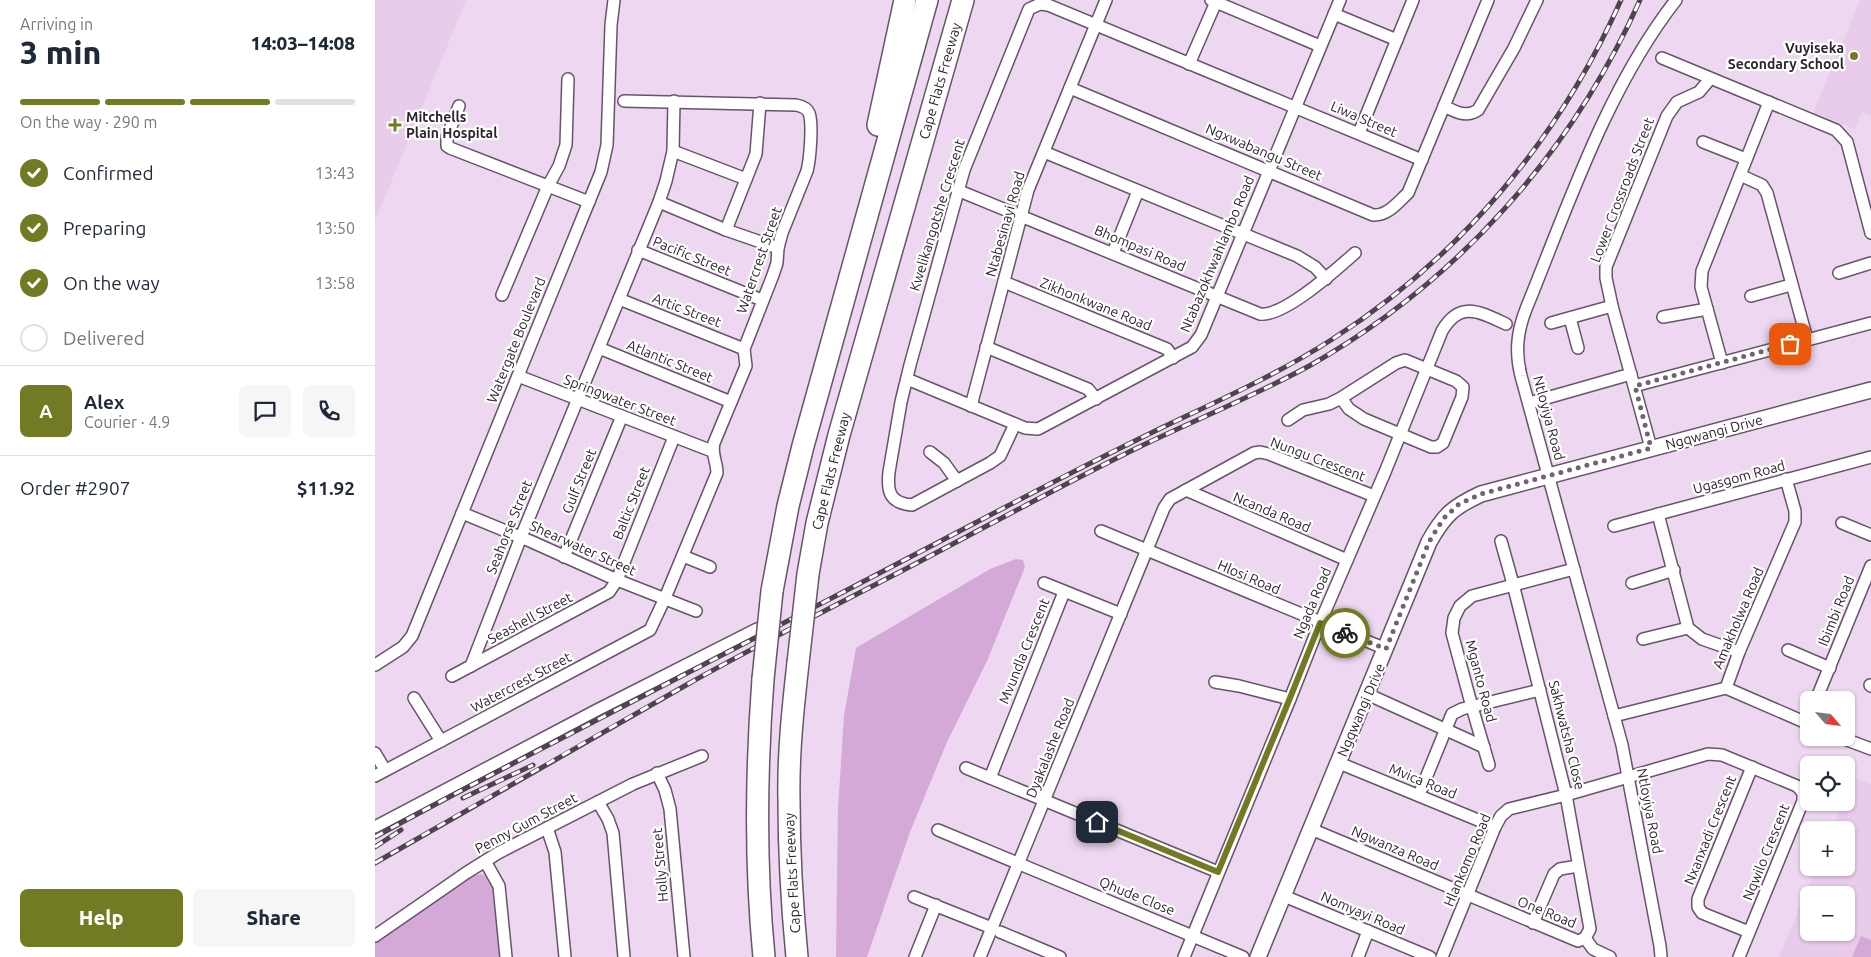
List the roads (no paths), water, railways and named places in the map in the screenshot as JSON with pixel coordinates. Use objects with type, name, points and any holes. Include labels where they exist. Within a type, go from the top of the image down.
[{"type":"highway","points":[[845,292],[852,238],[905,0]]},
{"type":"highway","points":[[764,957],[758,898],[757,811],[763,679],[772,591],[790,497],[927,0]]},
{"type":"highway","name":"Cape Flats Freeway","points":[[797,957],[791,893],[789,799],[791,727],[808,574],[817,523],[839,435],[963,0]]},
{"type":"highway","points":[[948,54],[957,41],[972,0]]},
{"type":"street","name":"Watergate Boulevard","points":[[375,665],[407,643],[601,172],[606,152],[611,25],[614,0]]},
{"type":"street","name":"Ntabesinayi Road","points":[[971,406],[1028,190],[1106,0]]},
{"type":"street","name":"Ntabazokhwahlambo Road","points":[[971,406],[1029,429],[1041,428],[1196,344],[1201,336],[1339,0]]},
{"type":"street","points":[[1359,133],[1413,0]]},
{"type":"street","points":[[1422,160],[1488,0]]},
{"type":"street","points":[[1444,106],[1466,115],[1478,110],[1514,48],[1537,0]]},
{"type":"street","name":"Ntloyiya Road","points":[[1661,957],[1628,776],[1614,716],[1518,362],[1517,341],[1523,318],[1587,159],[1610,109],[1630,68],[1676,0]]},
{"type":"street","points":[[1189,64],[1214,1],[1320,46]]},
{"type":"street","name":"Kwelikangotshe Crescent","points":[[957,481],[911,505],[901,503],[890,494],[887,483],[901,402],[957,190],[969,154],[1029,9],[1040,4],[1048,5],[1096,24]]},
{"type":"street","points":[[1334,14],[1397,40]]},
{"type":"street","name":"Liwa Street","points":[[1096,24],[1422,160]]},
{"type":"street","points":[[1662,58],[1841,134],[1847,142],[1866,189],[1871,233]]},
{"type":"street","name":"Lower Crossroads Street","points":[[1651,448],[1612,306],[1606,278],[1606,267],[1667,116],[1677,102],[1699,92],[1710,78]]},
{"type":"street","points":[[502,295],[548,186],[559,166],[566,144],[568,79]]},
{"type":"street","name":"Ngxwabangu Street","points":[[1070,88],[1377,215],[1385,213],[1408,193],[1422,160]]},
{"type":"street","name":"Watercrest Street","points":[[380,773],[645,634],[654,626],[717,473],[717,465],[712,451],[746,366],[744,349],[777,263],[782,233],[807,171],[810,160],[810,119],[808,112],[801,106],[760,103],[624,100]]},
{"type":"street","points":[[578,400],[666,181],[673,151],[674,101]]},
{"type":"street","points":[[1722,362],[1701,287],[1702,271],[1769,102]]},
{"type":"street","points":[[726,230],[756,154],[760,103]]},
{"type":"street","points":[[459,106],[447,137],[447,146],[589,202]]},
{"type":"street","points":[[1703,142],[1746,159]]},
{"type":"street","points":[[673,151],[746,179]]},
{"type":"street","points":[[1044,152],[1308,261],[1326,279]]},
{"type":"street","points":[[1740,175],[1758,182],[1765,188],[1807,339]]},
{"type":"street","name":"Bhompasi Road","points":[[957,190],[1260,314],[1267,315],[1281,309],[1326,279],[1355,253]]},
{"type":"street","points":[[1113,253],[1138,191]]},
{"type":"street","points":[[659,202],[726,230],[778,248]]},
{"type":"street","name":"Pacific Street","points":[[638,250],[762,300]]},
{"type":"street","points":[[1839,272],[1871,263]]},
{"type":"street","name":"Zikhonkwane Road","points":[[1004,282],[1167,349],[1173,358]]},
{"type":"street","points":[[1751,296],[1791,285]]},
{"type":"street","name":"Artic Street","points":[[619,299],[744,349]]},
{"type":"street","points":[[1551,323],[1612,306]]},
{"type":"street","points":[[1663,317],[1707,309]]},
{"type":"street","name":"Ngada Road","points":[[1184,957],[1320,623],[1446,324],[1459,314],[1473,310],[1506,324]]},
{"type":"street","points":[[1570,318],[1578,348]]},
{"type":"street","points":[[1635,386],[1871,322]]},
{"type":"street","name":"Atlantic Street","points":[[599,348],[731,402]]},
{"type":"street","points":[[987,348],[1088,389],[1096,399]]},
{"type":"street","points":[[1288,420],[1303,410],[1329,404],[1341,398],[1399,362],[1408,361],[1426,368],[1456,381],[1463,387],[1462,397],[1443,443],[1437,447],[1431,447],[1356,414],[1341,398]]},
{"type":"street","points":[[1529,403],[1631,374]]},
{"type":"street","name":"Springwater Street","points":[[518,376],[712,451]]},
{"type":"street","points":[[907,379],[971,406]]},
{"type":"street","name":"Ngqwangi Drive","points":[[1258,957],[1429,542],[1445,517],[1459,504],[1481,494],[1871,390]]},
{"type":"street","name":"Seahorse Street","points":[[471,666],[521,537],[578,400]]},
{"type":"street","name":"Gulf Street","points":[[564,557],[622,416]]},
{"type":"street","points":[[930,452],[944,463],[957,481],[1000,456],[1015,424]]},
{"type":"street","name":"Baltic Street","points":[[617,580],[674,437]]},
{"type":"street","name":"Nungu Crescent","points":[[1147,551],[1167,503],[1174,496],[1254,453],[1269,454],[1374,496]]},
{"type":"street","name":"Ugasgom Road","points":[[1615,526],[1871,457]]},
{"type":"street","name":"Amakholwa Road","points":[[1614,716],[1726,688],[1739,652],[1795,522],[1795,511],[1786,480]]},
{"type":"street","name":"Ncanda Road","points":[[1186,490],[1347,560]]},
{"type":"street","name":"Shearwater Street","points":[[462,513],[617,580],[665,598]]},
{"type":"street","points":[[1658,514],[1688,628],[1703,639],[1739,652]]},
{"type":"street","points":[[1842,524],[1871,535]]},
{"type":"street","name":"Hlosi Road","points":[[1101,531],[1386,649]]},
{"type":"street","name":"Sakhwatsha Close","points":[[1501,541],[1566,794],[1590,929],[1585,938]]},
{"type":"street","name":"Dyakalashe Road","points":[[980,957],[996,930],[1019,864],[1147,551]]},
{"type":"street","points":[[683,556],[710,567]]},
{"type":"street","name":"Ibimbi Road","points":[[1820,691],[1871,566]]},
{"type":"street","name":"Mganto Road","points":[[1489,765],[1453,633],[1454,618],[1460,606],[1471,596],[1574,569]]},
{"type":"street","points":[[1632,582],[1674,570]]},
{"type":"street","name":"Seashell Street","points":[[452,676],[604,595],[617,580]]},
{"type":"street","points":[[1044,583],[1064,592]]},
{"type":"street","name":"Mvundla Crescent","points":[[990,778],[1064,592],[1121,614]]},
{"type":"street","points":[[665,598],[696,611]]},
{"type":"street","points":[[1643,639],[1688,628]]},
{"type":"street","points":[[375,827],[597,710],[757,629]]},
{"type":"street","name":"Ibimbi Road","points":[[1788,650],[1830,668]]},
{"type":"street","points":[[1215,682],[1290,698]]},
{"type":"street","points":[[1726,688],[1800,719]]},
{"type":"street","points":[[1419,795],[1452,714],[1540,690]]},
{"type":"street","points":[[1367,694],[1484,747]]},
{"type":"street","points":[[414,698],[441,741]]},
{"type":"street","points":[[1855,743],[1871,750]]},
{"type":"street","points":[[375,753],[380,773]]},
{"type":"street","name":"Nqwilo Crescent","points":[[1628,776],[1708,754],[1723,755],[1797,786],[1803,793],[1803,801],[1739,957]]},
{"type":"street","name":"Penny Gum Street","points":[[375,936],[485,861],[657,773],[702,756]]},
{"type":"street","name":"Mvica Road","points":[[1339,763],[1495,827]]},
{"type":"street","name":"Nxanxadi Crescent","points":[[1749,932],[1702,913],[1697,907],[1698,899],[1752,767]]},
{"type":"street","points":[[966,768],[1218,872]]},
{"type":"street","name":"Holly Street","points":[[657,773],[665,790],[670,809],[684,957]]},
{"type":"street","name":"Hlankomo Road","points":[[1442,957],[1495,827],[1501,816],[1509,808],[1628,776]]},
{"type":"street","points":[[598,802],[613,833],[624,957]]},
{"type":"street","points":[[547,828],[555,852],[565,957]]},
{"type":"street","name":"Ngwanza Road","points":[[1311,829],[1467,895]]},
{"type":"street","name":"Qhude Close","points":[[938,830],[1243,957]]},
{"type":"street","points":[[485,861],[499,886],[506,957]]},
{"type":"street","points":[[1533,923],[1554,874],[1560,870],[1578,866]]},
{"type":"street","name":"One Road","points":[[1467,895],[1578,941],[1585,938],[1593,949],[1610,957]]},
{"type":"street","name":"Nomyayi Road","points":[[1284,896],[1430,957]]},
{"type":"street","points":[[914,897],[1060,957]]},
{"type":"street","points":[[915,957],[936,906]]},
{"type":"street","points":[[1358,957],[1368,931]]},
{"type":"railway","points":[[375,837],[1064,477],[1266,377],[1331,340],[1378,308],[1422,272],[1463,233],[1501,191],[1536,147],[1568,100],[1596,51],[1621,0]]},
{"type":"railway","points":[[375,863],[609,728],[745,653],[1111,461],[1288,377],[1363,333],[1413,295],[1460,254],[1504,210],[1544,162],[1580,110],[1612,57],[1640,0]]},
{"type":"railway","points":[[463,798],[533,765]]},
{"type":"railway","points":[[375,847],[401,830]]},
{"type":"place","name":"Vuyiseka Secondary School","points":[[1854,56]]},
{"type":"place","name":"Mitchells Plain Hospital","points":[[395,125]]}]
